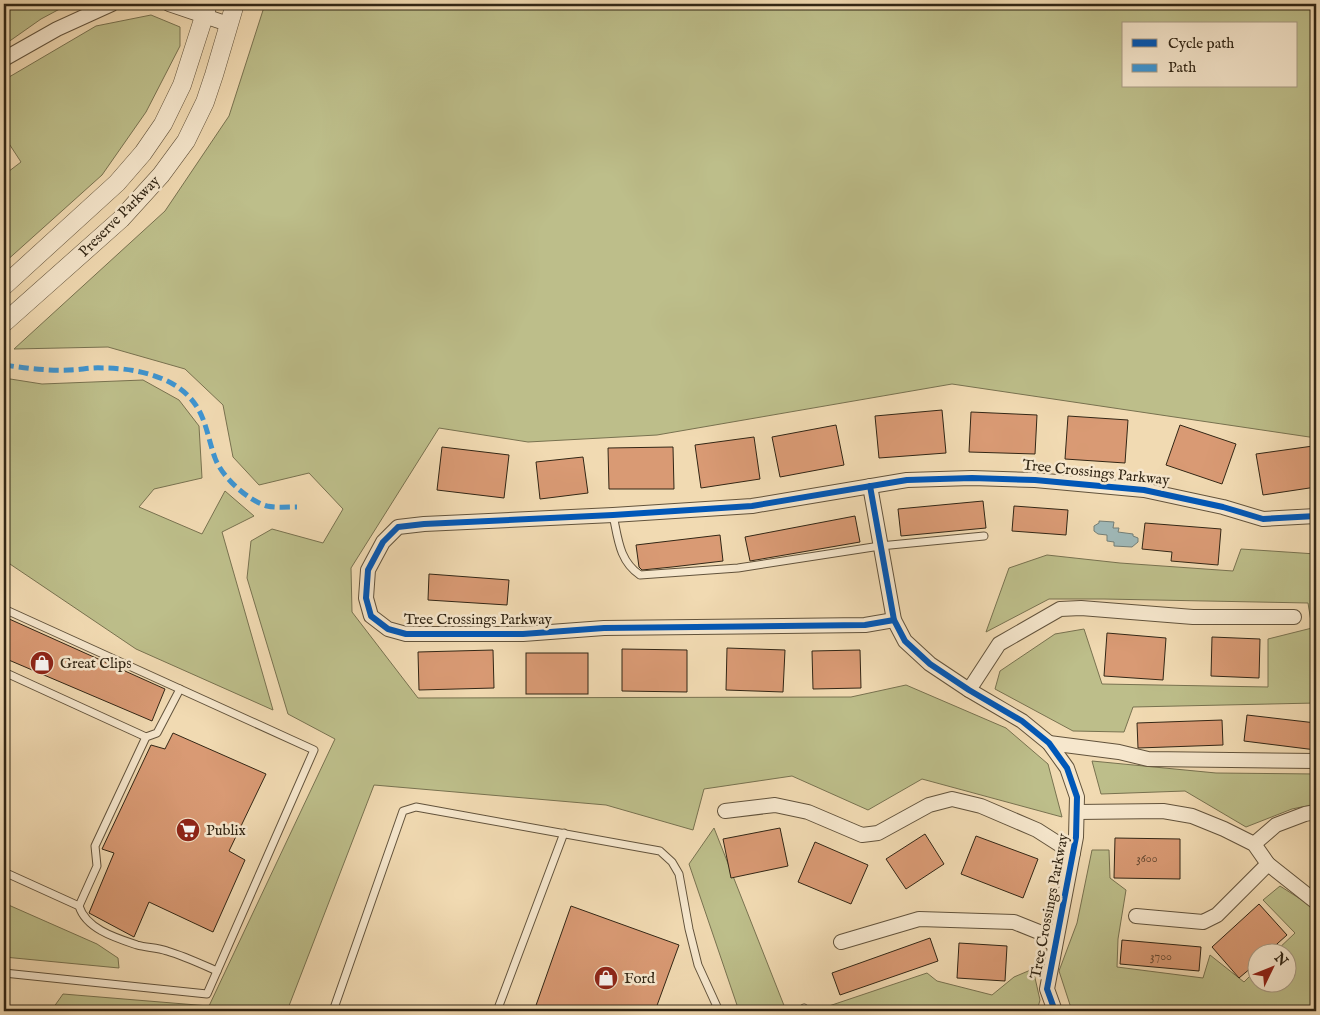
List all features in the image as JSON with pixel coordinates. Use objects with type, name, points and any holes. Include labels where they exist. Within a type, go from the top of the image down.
[{"type":"street","points":[[4,59],[57,29],[112,4]]},
{"type":"street","points":[[169,4],[206,10],[228,24]]},
{"type":"street","name":"Preserve Parkway","points":[[4,324],[121,219],[161,175],[186,141],[205,102],[234,4]]},
{"type":"street","name":"Preserve Parkway","points":[[4,286],[117,183],[143,153],[163,124],[182,85],[206,10]]},
{"type":"street","name":"Tree Crossings Parkway","points":[[894,620],[865,625],[604,628],[523,634],[406,634],[388,629],[371,616],[366,598],[368,570],[384,542],[398,528],[424,524],[752,506],[906,480],[972,478],[1035,480],[1144,490],[1223,506],[1263,519],[1316,516]]},
{"type":"street","name":"Tree Crossings Parkway","points":[[870,486],[894,620],[905,641],[930,664],[969,690],[1022,720],[1049,743],[1067,768],[1077,797],[1076,837],[1047,990],[1055,1011]]},
{"type":"street","points":[[969,690],[999,644],[1060,609],[1081,608],[1193,617],[1294,617]]},
{"type":"street","points":[[1049,743],[1119,752],[1148,759],[1316,761]]},
{"type":"street","name":"Tree Crossings Parkway","points":[[725,811],[776,805],[808,812],[862,835],[878,834],[928,804],[952,799],[981,806],[1037,830],[1073,853]]},
{"type":"street","points":[[1077,812],[1163,811],[1192,816],[1224,828],[1254,844],[1268,864],[1316,902]]},
{"type":"street","points":[[1254,844],[1276,825],[1316,812]]},
{"type":"street","points":[[1136,916],[1203,922],[1216,915],[1268,864]]},
{"type":"street","name":"Tree Crossings Parkway","points":[[841,942],[919,919],[1014,922],[1039,932],[1055,946]]},
{"type":"lane","points":[[613,515],[622,553],[630,569],[640,575],[738,568],[880,546],[984,536]]},
{"type":"lane","points":[[4,609],[314,750],[207,994],[4,974]]},
{"type":"lane","points":[[4,672],[146,737],[157,733],[180,689]]},
{"type":"lane","points":[[146,737],[95,846],[97,866],[79,906],[86,921],[96,928],[139,945],[167,950],[217,971]]},
{"type":"lane","points":[[333,1011],[404,811],[416,807],[660,851],[672,862],[679,874],[698,966],[719,1011]]},
{"type":"lane","points":[[497,1011],[564,834]]},
{"type":"lane","points":[[4,872],[79,906]]},
{"type":"green space","points":[[4,4],[69,4],[41,19],[4,45]]},
{"type":"green space","points":[[265,4],[1316,4],[1316,438],[952,384],[657,435],[528,442],[439,428],[351,568],[352,612],[418,698],[851,697],[906,685],[1006,728],[1048,764],[1062,817],[922,779],[868,810],[792,776],[704,789],[693,830],[606,805],[374,785],[287,1011],[51,1011],[63,994],[209,1006],[335,739],[288,714],[247,578],[251,541],[272,529],[323,543],[343,509],[309,473],[259,485],[233,457],[223,405],[185,369],[108,347],[14,349],[165,211],[229,116]]},
{"type":"green space","points":[[151,15],[180,27],[180,46],[146,112],[102,175],[4,263],[4,175],[21,162],[4,136],[4,80],[96,26]]},
{"type":"green space","points":[[4,378],[42,384],[143,380],[179,400],[199,426],[202,478],[154,489],[139,507],[202,534],[225,491],[254,516],[222,532],[273,710],[136,649],[4,560],[4,473],[7,441],[4,436]]},
{"type":"green space","points":[[1241,549],[1316,554],[1316,703],[1133,707],[1124,732],[1073,731],[995,689],[1000,671],[1055,634],[1084,629],[1102,684],[1268,687],[1268,639],[1312,628],[1308,603],[1049,599],[986,632],[1009,568],[1047,555],[1120,563],[1233,571]]},
{"type":"green space","points":[[1092,761],[1216,773],[1316,774],[1316,804],[1292,809],[1246,827],[1185,791],[1101,794]]},
{"type":"green space","points":[[714,828],[786,1011],[739,1011],[689,864]]},
{"type":"green space","points":[[1092,850],[1109,850],[1110,878],[1126,890],[1118,939],[1117,967],[1203,978],[1210,955],[1244,982],[1248,978],[1248,992],[1298,992],[1298,942],[1286,942],[1295,933],[1263,900],[1280,886],[1316,909],[1316,1011],[1072,1011],[1059,971],[1077,923]]},
{"type":"green space","points":[[4,903],[97,944],[118,958],[119,968],[4,957]]},
{"type":"green space","points":[[1033,969],[1040,1000],[1037,1011],[824,1011],[823,1008],[927,973],[937,981],[992,995],[1014,977]]},
{"type":"water","points":[[1099,521],[1114,522],[1113,528],[1119,528],[1118,532],[1133,534],[1133,536],[1138,538],[1138,542],[1132,547],[1114,546],[1114,542],[1107,541],[1107,535],[1098,534],[1094,531],[1094,526]]},
{"type":"building","points":[[942,410],[946,453],[879,458],[875,416]]},
{"type":"building","points":[[971,412],[1037,415],[1035,454],[969,452]]},
{"type":"building","points":[[1068,416],[1128,420],[1125,463],[1065,459]]},
{"type":"building","points":[[836,425],[844,465],[780,477],[772,437]]},
{"type":"building","points":[[1180,425],[1236,444],[1222,484],[1166,465]]},
{"type":"building","points":[[754,437],[760,479],[701,488],[695,445]]},
{"type":"building","points":[[1313,446],[1316,465],[1316,487],[1263,495],[1256,454]]},
{"type":"building","points":[[442,447],[509,455],[504,498],[437,490]]},
{"type":"building","points":[[673,447],[674,489],[609,489],[608,448]]},
{"type":"building","points":[[583,457],[588,493],[540,499],[536,462]]},
{"type":"building","points":[[983,501],[986,528],[901,536],[898,509]]},
{"type":"building","points":[[1014,506],[1068,510],[1066,535],[1012,531]]},
{"type":"building","points":[[855,516],[860,542],[750,561],[745,537]]},
{"type":"building","points":[[1145,523],[1221,529],[1218,565],[1171,561],[1172,552],[1142,549]]},
{"type":"building","points":[[720,535],[723,561],[642,570],[639,567],[636,545]]},
{"type":"building","points":[[429,574],[509,580],[507,605],[428,600]]},
{"type":"building","points":[[7,618],[165,689],[152,721],[4,658],[4,624]]},
{"type":"building","points":[[1107,633],[1166,638],[1163,680],[1104,676]]},
{"type":"building","points":[[1212,637],[1260,639],[1259,678],[1211,676]]},
{"type":"building","points":[[727,648],[785,650],[783,692],[726,690]]},
{"type":"building","points":[[622,649],[687,650],[687,692],[622,691]]},
{"type":"building","points":[[493,650],[494,688],[419,690],[418,652]]},
{"type":"building","points":[[860,650],[861,688],[813,689],[812,651]]},
{"type":"building","points":[[526,653],[588,653],[588,694],[526,694]]},
{"type":"building","points":[[1247,715],[1316,723],[1316,750],[1244,741]]},
{"type":"building","points":[[1222,720],[1223,745],[1138,748],[1137,723]]},
{"type":"building","points":[[173,733],[266,774],[229,851],[245,860],[213,932],[149,902],[134,937],[89,913],[114,853],[102,849],[151,745],[165,749]]},
{"type":"building","points":[[780,828],[788,866],[731,878],[723,839]]},
{"type":"building","points":[[925,834],[944,864],[906,889],[886,859]]},
{"type":"building","points":[[976,836],[1038,859],[1023,898],[961,874]]},
{"type":"building","points":[[1115,838],[1180,839],[1180,879],[1114,878]]},
{"type":"building","points":[[815,842],[868,865],[851,904],[798,882]]},
{"type":"building","points":[[1259,904],[1287,935],[1279,942],[1248,942],[1248,970],[1239,978],[1212,947]]},
{"type":"building","name":"Ford","points":[[571,906],[679,945],[655,1011],[534,1011]]},
{"type":"building","points":[[930,938],[938,961],[840,995],[832,973]]},
{"type":"building","points":[[1122,940],[1201,947],[1199,971],[1120,964]]},
{"type":"building","points":[[959,943],[1007,946],[1005,981],[957,978]]},
{"type":"marked path","points":[[4,365],[53,370],[122,369],[142,372],[171,383],[195,403],[203,420],[218,465],[236,487],[251,499],[267,506],[297,507]]},
{"type":"cycle path","points":[[894,620],[865,625],[604,628],[523,634],[406,634],[388,629],[371,616],[366,598],[368,570],[383,542],[398,527],[752,506],[907,480],[972,478],[1035,480],[1144,490],[1223,507],[1263,519],[1316,516]]},
{"type":"cycle path","points":[[870,486],[894,620],[905,641],[930,664],[969,690],[1022,721],[1049,743],[1067,768],[1077,797],[1076,837],[1047,989],[1055,1011]]},
{"type":"place","name":"Great Clips","points":[[42,663]]},
{"type":"place","name":"Publix","points":[[188,830]]},
{"type":"place","name":"Ford","points":[[606,978]]}]
